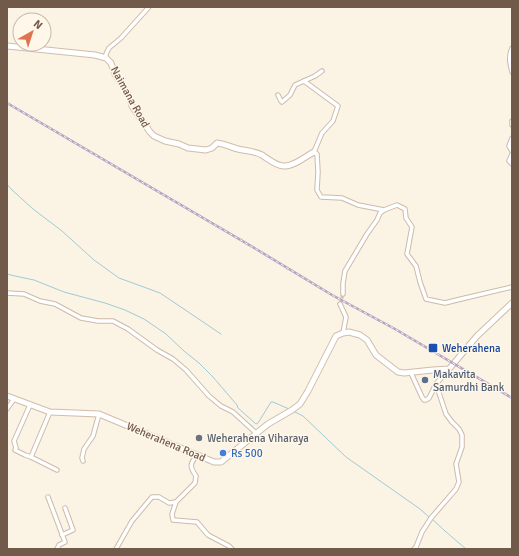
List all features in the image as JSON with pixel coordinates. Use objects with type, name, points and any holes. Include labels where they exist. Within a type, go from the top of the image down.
[{"type":"main road","name":"Naimana Road","points":[[7,46],[96,55],[106,58],[111,63],[115,74],[129,96],[132,106],[150,132],[154,136],[165,141],[179,144],[188,148],[206,150],[212,148],[217,143],[225,144],[237,149],[251,151],[283,167],[290,165],[314,152]]},
{"type":"main road","points":[[343,333],[349,332],[360,335],[367,340],[376,355],[398,372],[404,374],[449,369],[477,336],[512,303]]},
{"type":"main road","name":"Weherahena Road","points":[[7,396],[50,412],[99,414],[214,462],[221,462],[268,424],[300,404],[308,392],[336,336],[343,333]]},
{"type":"street","points":[[106,58],[109,48],[121,38],[149,7]]},
{"type":"street","points":[[512,48],[510,53],[510,61],[512,72]]},
{"type":"street","points":[[278,95],[282,102],[290,95],[295,85],[315,76],[322,71]]},
{"type":"street","points":[[304,81],[338,106],[332,121],[322,133],[314,152],[317,154],[317,190],[321,197],[342,198],[358,205],[384,210]]},
{"type":"street","points":[[512,138],[509,146],[512,152],[509,161],[512,164]]},
{"type":"street","points":[[343,294],[345,271],[367,234],[380,213],[397,205],[405,209],[406,218],[412,227],[407,254],[416,266],[426,299],[445,303],[512,287]]},
{"type":"street","points":[[7,293],[24,294],[40,301],[55,304],[81,318],[98,321],[113,321],[128,329],[157,350],[173,359],[186,370],[209,396],[221,406],[233,412],[256,434]]},
{"type":"street","points":[[340,304],[346,317],[343,333]]},
{"type":"street","points":[[411,373],[424,400],[426,400],[429,398],[436,384],[449,369]]},
{"type":"street","points":[[414,549],[416,548],[422,532],[428,522],[456,489],[459,482],[456,464],[462,447],[462,435],[459,429],[446,414],[436,384]]},
{"type":"street","points":[[7,409],[14,399]]},
{"type":"street","points":[[30,405],[14,441],[16,448],[15,450],[57,470]]},
{"type":"street","points":[[30,457],[50,412]]},
{"type":"street","points":[[83,461],[82,458],[84,449],[93,436],[99,414]]},
{"type":"street","points":[[197,455],[191,464],[191,469],[196,476],[195,482],[176,502],[172,514],[173,520],[197,522],[208,535],[232,549]]},
{"type":"street","points":[[48,497],[65,542],[59,545],[58,549]]},
{"type":"street","points":[[116,549],[132,521],[152,497],[159,497],[169,503],[176,502]]},
{"type":"street","points":[[62,535],[73,530],[65,508]]},
{"type":"waterway","points":[[7,184],[33,209],[62,231],[94,260],[119,278],[160,293],[221,334]]},
{"type":"waterway","points":[[7,274],[34,280],[64,292],[105,303],[144,319],[166,334],[199,363],[213,377],[238,408],[256,424],[271,402],[289,409]]},
{"type":"waterway","points":[[293,411],[303,416],[346,457],[420,509],[429,517]]},
{"type":"waterway","points":[[432,519],[466,549]]},
{"type":"tunnel","points":[[340,304],[343,294]]},
{"type":"railway","points":[[7,103],[332,295],[395,329],[512,398]]},
{"type":"place","name":"Weherahena","points":[[433,348]]},
{"type":"place","name":"Makavita Samurdhi Bank","points":[[425,380]]},
{"type":"place","name":"Weherahena Viharaya","points":[[199,438]]},
{"type":"place","name":"Rs 500","points":[[223,453]]}]
